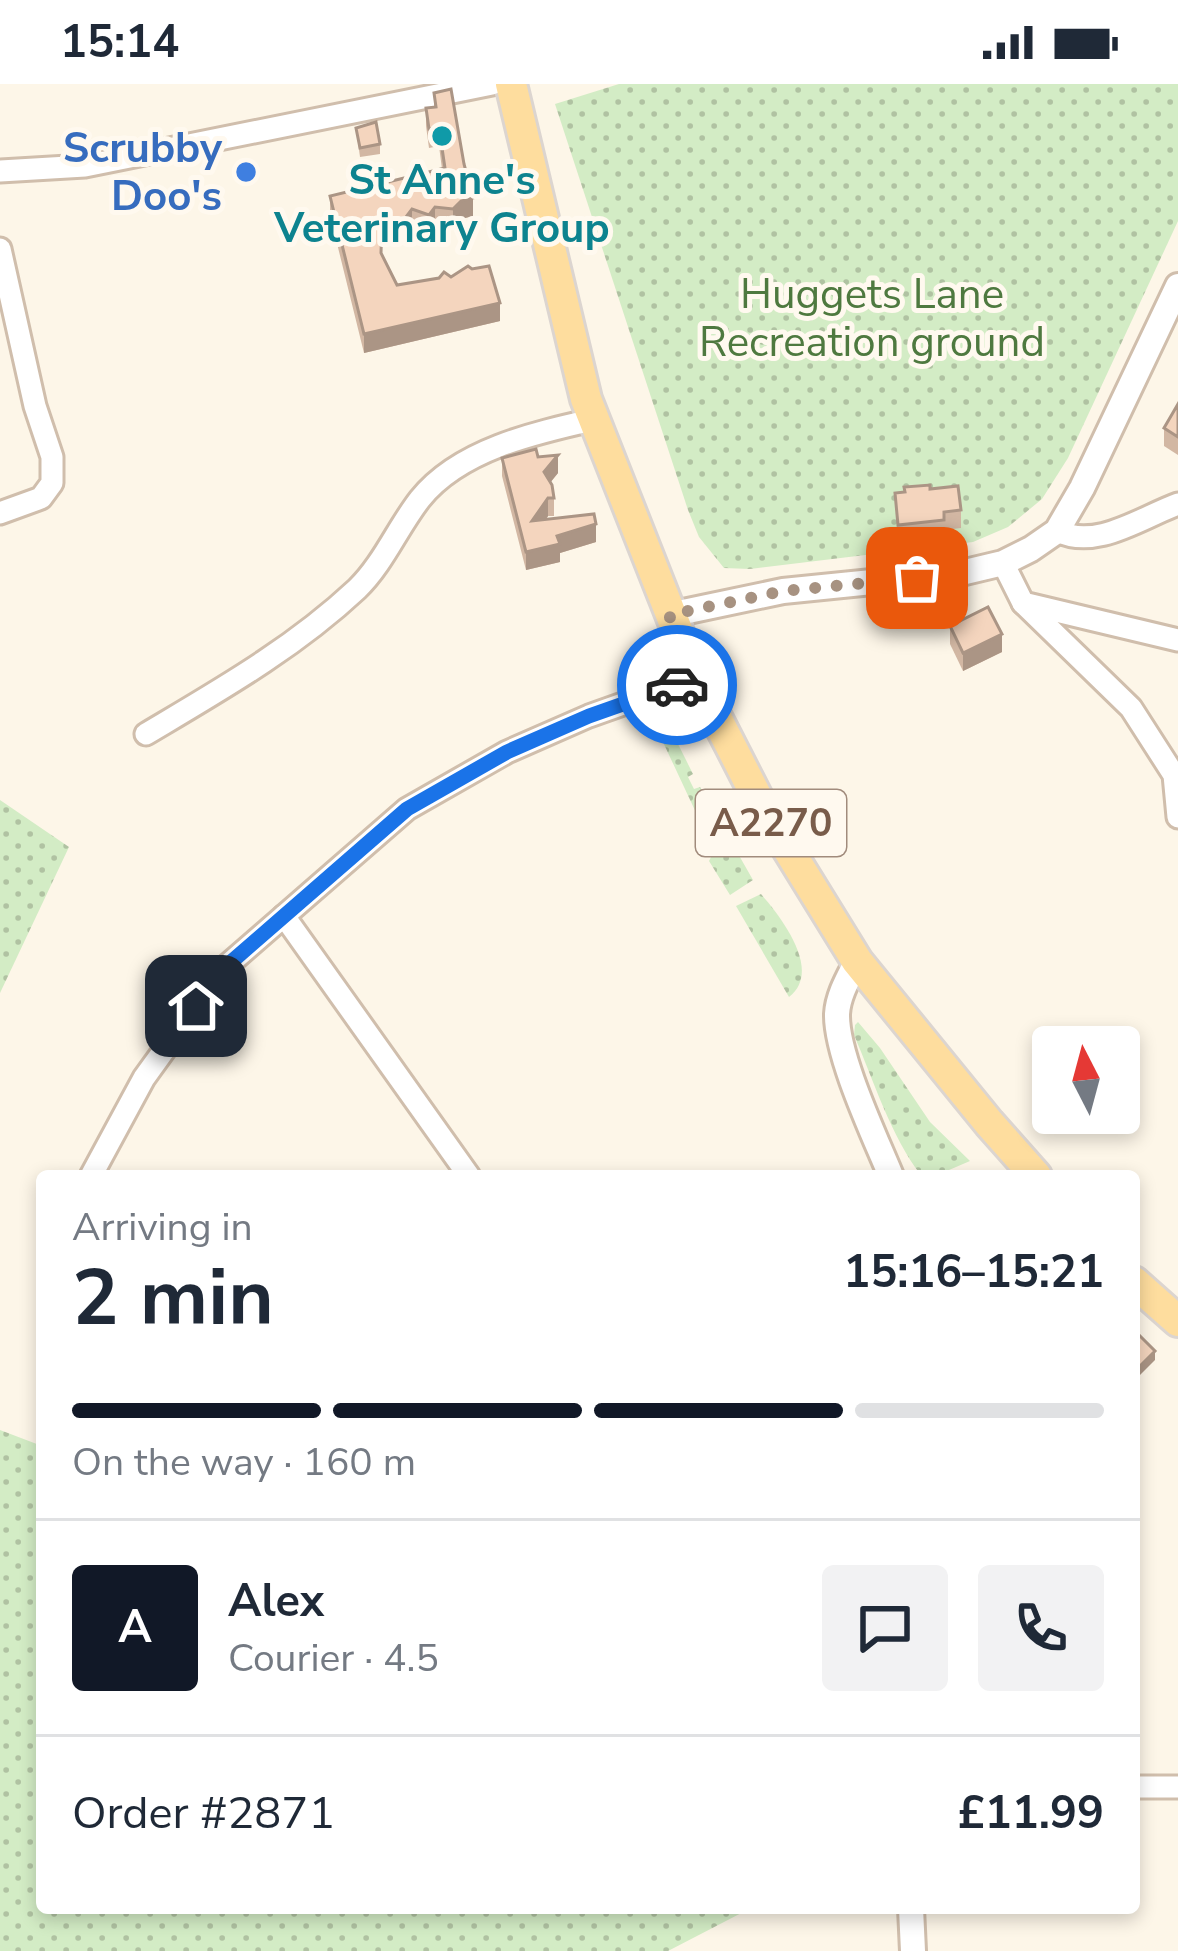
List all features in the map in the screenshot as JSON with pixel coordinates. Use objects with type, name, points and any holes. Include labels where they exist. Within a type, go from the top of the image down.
[{"type":"main road","name":"A2270","points":[[511,84],[592,420],[696,678],[762,807],[857,961],[1031,1170]]},
{"type":"main road","points":[[1140,1287],[1178,1321]]},
{"type":"street","points":[[0,171],[86,166],[492,84]]},
{"type":"street","points":[[0,249],[15,326],[52,457],[52,483],[41,498],[0,513]]},
{"type":"street","points":[[669,615],[783,591],[962,573],[1031,549],[1057,531],[1082,488],[1178,286]]},
{"type":"street","points":[[146,734],[247,675],[318,624],[362,584],[423,495],[442,479],[501,445],[592,420]]},
{"type":"street","points":[[1057,531],[1091,539],[1178,505]]},
{"type":"street","points":[[1003,562],[1023,603],[1131,708],[1174,775],[1178,817]]},
{"type":"street","points":[[1023,603],[1178,640]]},
{"type":"street","points":[[94,1170],[144,1078],[222,970],[407,809],[507,752],[589,716],[696,678]]},
{"type":"street","points":[[284,916],[465,1170]]},
{"type":"street","points":[[857,961],[839,1004],[840,1034],[889,1170]]},
{"type":"street","points":[[1140,1786],[1178,1787]]},
{"type":"street","points":[[911,1914],[914,1951]]},
{"type":"green space","name":"Huggets Lane Recreation ground","points":[[619,84],[1178,84],[1178,221],[1068,458],[1042,499],[1008,527],[973,542],[750,569],[724,568],[699,537],[688,510],[555,104]]},
{"type":"green space","points":[[653,713],[663,714],[693,774],[688,777],[694,789],[700,787],[753,880],[730,895],[709,861],[714,851],[655,725],[638,722]]},
{"type":"green space","points":[[0,800],[69,847],[0,993]]},
{"type":"green space","points":[[761,894],[788,930],[800,959],[802,973],[789,997],[736,906]]},
{"type":"green space","points":[[858,1022],[880,1048],[930,1122],[970,1161],[949,1170],[918,1170],[876,1089],[854,1035]]},
{"type":"green space","points":[[0,1430],[36,1444],[36,1914],[739,1914],[668,1951],[0,1951]]},
{"type":"building","points":[[451,89],[473,198],[453,209],[435,207],[429,215],[412,209],[403,221],[382,220],[381,253],[397,285],[439,278],[444,272],[451,277],[468,266],[489,266],[500,303],[364,334],[330,196],[445,168],[439,128],[429,129],[426,108],[436,107],[434,93]]},
{"type":"building","points":[[376,122],[380,144],[360,148],[356,128]]},
{"type":"building","points":[[1178,404],[1178,437],[1164,428]]},
{"type":"building","points":[[536,449],[538,457],[558,455],[544,472],[554,498],[548,498],[532,521],[594,514],[596,524],[557,536],[560,544],[526,552],[502,458]]},
{"type":"building","points":[[930,485],[930,489],[958,486],[961,510],[944,512],[944,520],[898,525],[895,493],[905,492],[904,487]]},
{"type":"building","points":[[988,607],[1002,634],[963,653],[950,626]]},
{"type":"building","points":[[1140,1336],[1155,1351],[1140,1366]]},
{"type":"way so far","points":[[677,685],[696,678],[669,615],[783,591],[917,578]]},
{"type":"place","name":"St Anne's Veterinary Group","points":[[442,136]]},
{"type":"place","name":"Scrubby Doo's","points":[[246,172]]},
{"type":"route","points":[[196,1006],[222,970],[407,809],[507,752],[677,685]]}]
